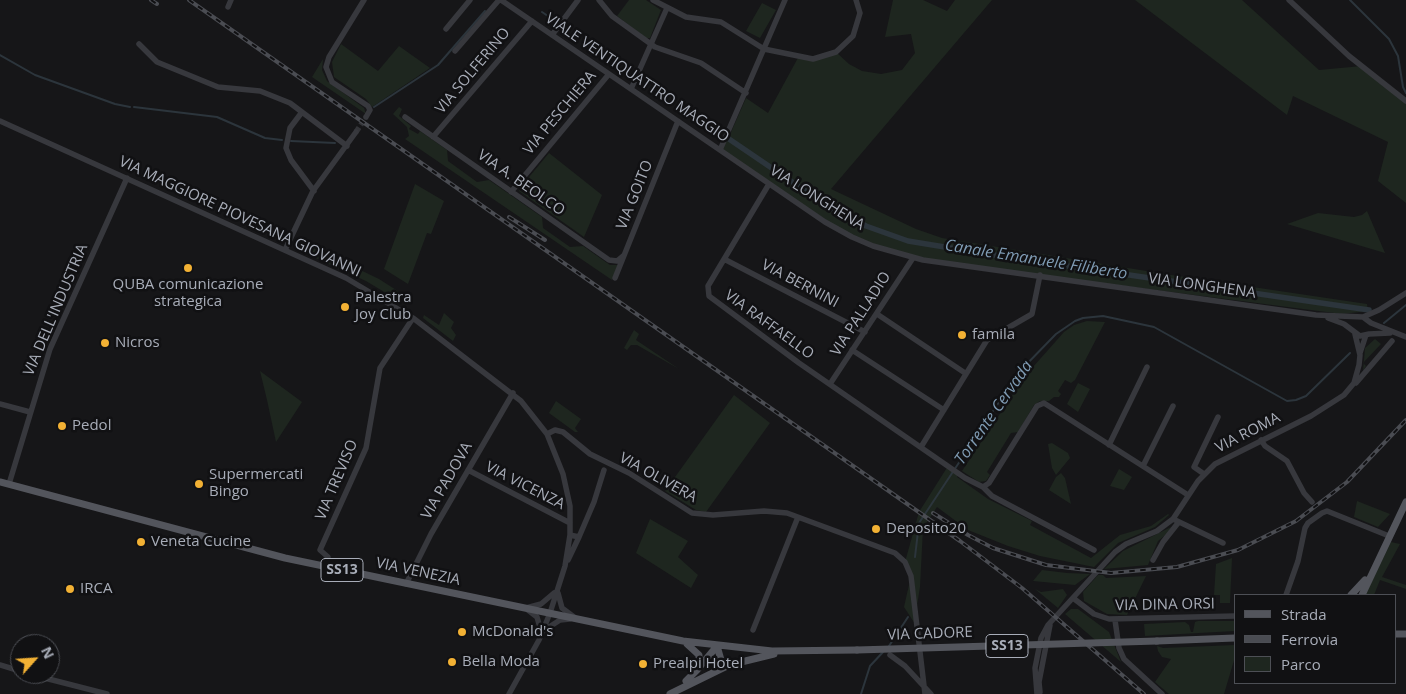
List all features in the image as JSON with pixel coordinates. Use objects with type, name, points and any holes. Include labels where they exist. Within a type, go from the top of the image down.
[{"type":"main road","name":"VIA VENEZIA","points":[[0,482],[326,567],[578,620],[717,646]]},
{"type":"main road","points":[[1362,594],[1406,502]]},
{"type":"main road","points":[[1352,594],[1372,572]]},
{"type":"main road","name":"VIA CADORE","points":[[717,646],[787,651],[858,650],[1234,638]]},
{"type":"main road","points":[[683,641],[693,647],[699,655],[700,664],[698,670]]},
{"type":"main road","points":[[716,670],[721,660],[717,646]]},
{"type":"main road","points":[[670,694],[698,670],[717,646]]},
{"type":"main road","points":[[670,694],[716,670],[743,660],[787,651]]},
{"type":"street","points":[[228,7],[231,0]]},
{"type":"street","points":[[364,0],[329,57],[326,67],[332,82],[368,106],[370,110],[366,117]]},
{"type":"street","points":[[446,29],[470,0]]},
{"type":"street","points":[[455,51],[500,0]]},
{"type":"street","name":"VIALE VENTIQUATTRO MAGGIO","points":[[500,0],[749,170]]},
{"type":"street","points":[[552,35],[578,0]]},
{"type":"street","points":[[598,0],[612,16],[652,45],[701,63],[746,93]]},
{"type":"street","points":[[653,0],[692,19],[721,22],[764,49],[813,59],[836,52],[849,41],[856,29],[860,13],[856,0]]},
{"type":"street","points":[[720,150],[785,0]]},
{"type":"street","points":[[1289,0],[1349,56],[1406,101]]},
{"type":"street","points":[[631,89],[667,8]]},
{"type":"street","name":"VIA SOLFERINO","points":[[433,137],[532,21]]},
{"type":"street","points":[[139,44],[157,62],[218,87],[270,94],[302,112],[346,146]]},
{"type":"street","name":"VIA PESCHIERA","points":[[511,192],[609,74]]},
{"type":"street","points":[[302,112],[290,128],[286,148],[291,160],[314,190]]},
{"type":"street","name":"VIA A. BEOLCO","points":[[405,117],[609,260],[617,261],[623,256]]},
{"type":"street","name":"VIA MAGGIORE PIOVESANA GIOVANNI","points":[[0,121],[346,278],[413,318],[513,393],[532,412],[547,434],[568,490],[570,535],[564,566]]},
{"type":"street","name":"VIA GOITO","points":[[615,278],[678,121]]},
{"type":"street","points":[[286,250],[314,190],[356,132]]},
{"type":"street","name":"VIA LONGHENA","points":[[749,170],[841,232],[872,246],[913,258],[1316,315],[1360,318],[1394,334],[1406,337]]},
{"type":"street","name":"VIA DELL'INDUSTRIA","points":[[9,484],[50,348],[127,178]]},
{"type":"street","name":"VIA RAFFAELLO","points":[[769,184],[708,286],[712,299],[959,474],[976,485],[983,487],[992,496],[1094,550]]},
{"type":"street","name":"VIA PALLADIO","points":[[830,384],[913,258]]},
{"type":"street","name":"VIA BERNINI","points":[[724,259],[864,332]]},
{"type":"street","points":[[921,447],[987,340],[1032,314],[1040,275]]},
{"type":"street","points":[[1360,355],[1353,323],[1406,294]]},
{"type":"street","points":[[1352,388],[1370,322],[1379,310]]},
{"type":"street","points":[[877,314],[965,373]]},
{"type":"street","name":"VIA LONGHENA","points":[[1316,315],[1341,322],[1360,336],[1368,334],[1394,334]]},
{"type":"street","name":"VIA TREVISO","points":[[326,567],[328,557],[320,550],[366,448],[380,368],[413,318]]},
{"type":"street","name":"VIA ROMA","points":[[1153,560],[1176,521],[1188,495],[1204,474],[1226,457],[1327,407],[1352,388],[1392,341]]},
{"type":"street","points":[[852,350],[944,410]]},
{"type":"street","points":[[1109,445],[1147,367]]},
{"type":"street","name":"VIA PADOVA","points":[[406,584],[431,534],[513,393]]},
{"type":"street","points":[[983,487],[989,483],[1037,406],[1042,403],[1048,405],[1188,495]]},
{"type":"street","points":[[0,404],[30,412]]},
{"type":"street","points":[[1143,466],[1173,406]]},
{"type":"street","points":[[1204,474],[1194,467],[1218,417]]},
{"type":"street","name":"VIA OLIVERA","points":[[547,434],[555,430],[563,432],[590,454],[629,474],[692,513],[713,515],[764,510],[798,517],[891,550],[906,562],[911,576],[924,691]]},
{"type":"street","points":[[1261,440],[1265,446],[1286,461],[1304,493],[1312,502]]},
{"type":"street","name":"VIA VICENZA","points":[[468,470],[570,523]]},
{"type":"street","points":[[509,694],[542,633],[564,566],[594,502],[604,470]]},
{"type":"street","points":[[1286,594],[1298,561],[1305,528],[1308,523],[1322,513],[1327,511],[1389,536]]},
{"type":"street","points":[[753,630],[798,517]]},
{"type":"street","points":[[1176,521],[1223,543]]},
{"type":"street","name":"VIA ROMA","points":[[1039,694],[1039,682],[1047,634],[1052,621],[1117,550],[1176,521]]},
{"type":"street","points":[[570,535],[579,537]]},
{"type":"street","points":[[524,608],[548,600],[558,587]]},
{"type":"street","points":[[558,587],[558,597],[562,608],[578,620]]},
{"type":"street","name":"VIA DINA ORSI","points":[[1073,598],[1098,616],[1116,620],[1234,616]]},
{"type":"street","points":[[524,608],[537,617],[542,633]]},
{"type":"street","points":[[542,633],[560,620],[578,620]]},
{"type":"street","points":[[1116,620],[1119,648],[1124,659],[1162,694]]},
{"type":"street","points":[[890,655],[905,666],[924,691],[931,694]]},
{"type":"street","points":[[60,682],[107,694]]},
{"type":"green space","points":[[629,0],[646,0],[661,10],[650,38],[646,38],[617,16]]},
{"type":"green space","points":[[893,0],[923,0],[947,11],[955,0],[992,0],[831,189],[916,229],[942,238],[1367,304],[1368,311],[1342,314],[923,260],[852,237],[720,150],[725,139],[729,137],[746,98],[768,113],[799,56],[813,59],[836,52],[849,64],[862,71],[881,74],[902,70],[915,53],[911,34],[885,37]]},
{"type":"green space","points":[[1135,0],[1242,0],[1319,70],[1362,66],[1406,101],[1406,203],[1378,181],[1388,142],[1293,96],[1287,115]]},
{"type":"green space","points":[[762,3],[776,10],[760,38],[746,31]]},
{"type":"green space","points":[[341,44],[378,71],[399,46],[430,68],[372,107],[366,99],[334,77],[332,62]]},
{"type":"green space","points":[[323,59],[322,70],[327,81],[364,108],[366,114],[312,77]]},
{"type":"green space","points":[[399,107],[402,109],[399,116],[411,126],[409,129],[418,134],[420,131],[447,150],[448,161],[477,182],[489,180],[542,217],[543,228],[570,247],[583,246],[610,265],[618,265],[612,280],[405,139],[409,136],[407,127],[393,114]]},
{"type":"green space","points":[[549,153],[602,195],[584,237],[519,191]]},
{"type":"green space","points":[[415,184],[444,201],[431,234],[427,233],[408,284],[384,269]]},
{"type":"green space","points":[[1367,211],[1385,253],[1287,224],[1318,213],[1354,217],[1362,215]]},
{"type":"green space","points":[[298,240],[379,279],[404,295],[402,301],[366,281],[296,249]]},
{"type":"green space","points":[[444,313],[454,322],[451,328],[456,335],[453,341],[423,318],[424,315],[439,325]]},
{"type":"green space","points":[[1087,321],[1105,322],[1075,380],[1071,383],[1065,380],[1058,391],[1061,394],[1059,397],[1054,397],[1049,401],[1040,401],[1034,405],[1018,432],[1011,433],[987,472],[990,475],[986,481],[979,482],[962,471],[1025,376],[1064,332],[1074,325]]},
{"type":"green space","points":[[634,330],[639,334],[636,340],[679,369],[637,345],[631,345],[627,350],[624,348]]},
{"type":"green space","points":[[1375,339],[1381,344],[1364,362],[1365,348]]},
{"type":"green space","points":[[260,371],[302,402],[276,442],[267,400]]},
{"type":"green space","points":[[1078,383],[1090,389],[1078,412],[1067,404]]},
{"type":"green space","points":[[734,395],[770,423],[706,512],[696,510],[665,491]]},
{"type":"green space","points":[[556,401],[581,419],[575,428],[578,432],[575,432],[549,413]]},
{"type":"green space","points":[[1052,443],[1068,453],[1070,458],[1056,475],[1052,468],[1048,444]]},
{"type":"green space","points":[[948,466],[959,474],[957,477],[988,499],[1032,521],[1030,525],[1091,558],[1120,535],[1151,526],[1169,515],[1155,527],[1118,543],[1094,567],[1040,556],[1008,546],[968,530],[937,507],[923,528],[920,587],[916,612],[917,627],[904,607],[911,576],[905,562],[919,512]]},
{"type":"green space","points":[[1119,469],[1132,477],[1124,490],[1110,486]]},
{"type":"green space","points":[[1061,473],[1065,478],[1071,504],[1049,490],[1056,477]]},
{"type":"green space","points":[[1357,501],[1390,514],[1378,527],[1354,517]]},
{"type":"green space","points":[[650,519],[688,541],[678,557],[698,575],[691,588],[636,553]]},
{"type":"green space","points":[[1171,527],[1168,533],[1158,541],[1148,565],[1104,569],[1123,551]]},
{"type":"green space","points":[[1391,542],[1400,544],[1382,577],[1406,585],[1406,589],[1380,580],[1374,594],[1365,594]]},
{"type":"green space","points":[[1232,558],[1230,603],[1220,603],[1220,595],[1214,595],[1216,564]]},
{"type":"green space","points":[[1042,570],[1090,574],[1075,585],[1033,581]]},
{"type":"green space","points":[[1098,575],[1103,575],[1106,578],[1146,576],[1127,615],[1107,614],[1084,601],[1083,592]]},
{"type":"green space","points":[[1035,589],[1041,592],[1063,589],[1067,595],[1058,608]]},
{"type":"green space","points":[[1071,609],[1078,609],[1109,632],[1121,662],[1065,614]]},
{"type":"green space","points":[[1234,621],[1234,631],[1145,636],[1144,624],[1185,622],[1189,625],[1191,632],[1193,632],[1195,622]]},
{"type":"green space","points":[[1234,645],[1234,660],[1224,694],[1169,694],[1155,682],[1171,659],[1162,657],[1157,646],[1163,648]]},
{"type":"waterway","points":[[1350,0],[1389,39],[1398,56],[1403,87],[1406,93]]},
{"type":"waterway","name":"Canale Emanuele Filiberto","points":[[374,107],[438,65],[485,11]]},
{"type":"waterway","name":"Canale Emanuele Filiberto","points":[[542,12],[558,23]]},
{"type":"waterway","name":"Canale Emanuele Filiberto","points":[[0,55],[35,75],[115,104],[130,107]]},
{"type":"waterway","name":"Canale Emanuele Filiberto","points":[[134,107],[217,117],[265,138],[282,140]]},
{"type":"waterway","name":"Canale Emanuele Filiberto","points":[[729,139],[829,207],[866,226],[908,241],[1369,310]]},
{"type":"waterway","name":"Canale Emanuele Filiberto","points":[[291,141],[335,143]]},
{"type":"waterway","name":"Torrente Cervada","points":[[1384,323],[1406,305]]},
{"type":"waterway","name":"Torrente Cervada","points":[[915,557],[919,523],[1019,372],[1056,334],[1075,321],[1083,318],[1103,316],[1154,327],[1287,401],[1306,396],[1350,353]]},
{"type":"waterway","name":"Torrente Cervada","points":[[889,646],[908,617]]},
{"type":"waterway","name":"Torrente Cervada","points":[[861,694],[870,666],[884,651]]},
{"type":"tunnel","points":[[356,132],[366,117]]},
{"type":"railway","points":[[151,0],[157,4]]},
{"type":"railway","points":[[189,0],[960,541],[1022,588],[1144,694]]},
{"type":"railway","points":[[509,217],[545,240]]},
{"type":"railway","points":[[933,513],[993,548],[1046,565],[1111,573],[1177,567],[1238,550],[1296,521],[1347,482],[1406,420]]},
{"type":"place","name":"QUBA comunicazione strategica","points":[[188,268]]},
{"type":"place","name":"Palestra Joy Club","points":[[345,307]]},
{"type":"place","name":"famila","points":[[962,335]]},
{"type":"place","name":"Nicros","points":[[105,343]]},
{"type":"place","name":"Pedol","points":[[62,426]]},
{"type":"place","name":"Supermercati Bingo","points":[[199,484]]},
{"type":"place","name":"Deposito20","points":[[876,529]]},
{"type":"place","name":"Veneta Cucine","points":[[141,542]]},
{"type":"place","name":"IRCA","points":[[70,589]]},
{"type":"place","name":"McDonald's","points":[[462,632]]},
{"type":"place","name":"Bella Moda","points":[[452,662]]},
{"type":"place","name":"Prealpi Hotel","points":[[643,664]]}]
